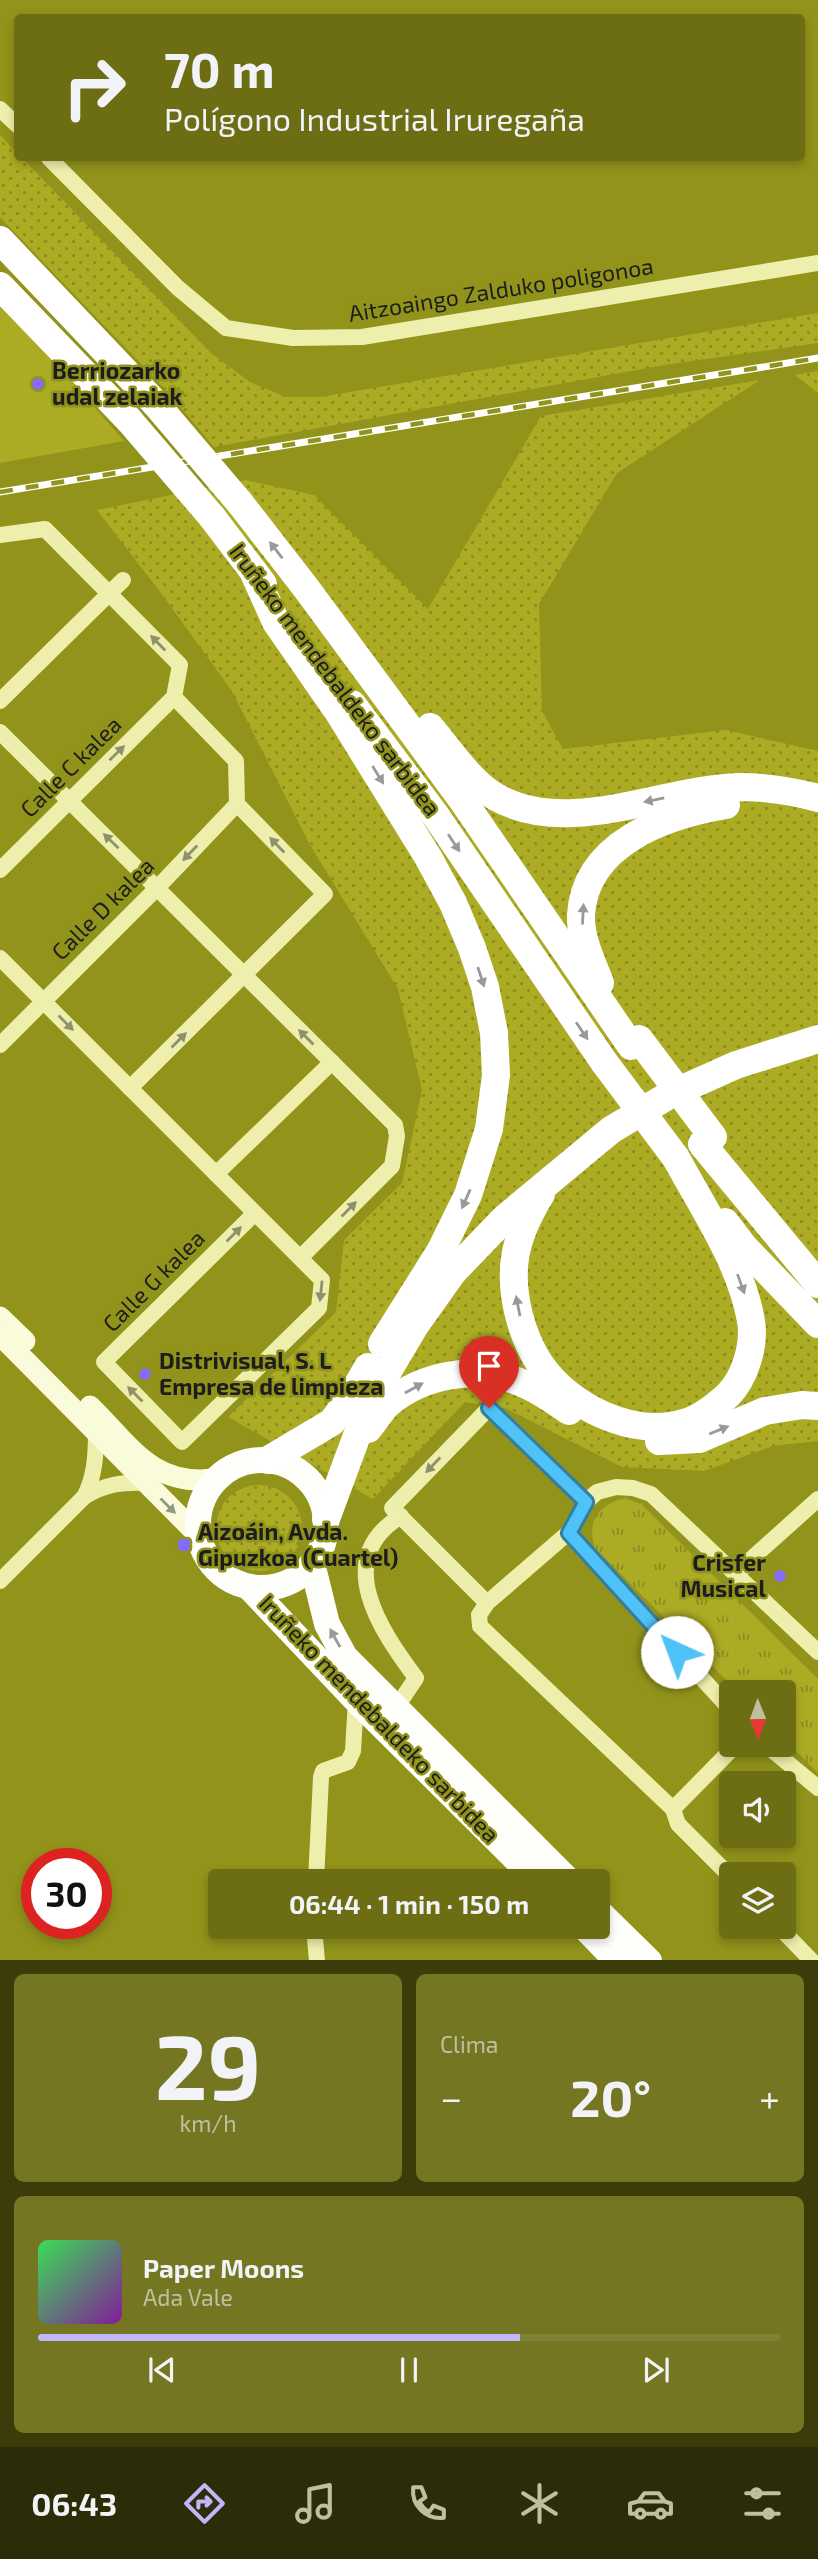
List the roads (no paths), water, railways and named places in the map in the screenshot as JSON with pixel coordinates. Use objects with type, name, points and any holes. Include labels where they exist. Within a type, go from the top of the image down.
[{"type":"highway","name":"Iruñeko mendebaldeko sarbidea","points":[[0,240],[155,403],[240,503],[463,801],[628,1037]]},
{"type":"highway","name":"Iruñeko mendebaldeko sarbidea","points":[[0,286],[130,421],[212,517],[436,816],[604,1062],[676,1158]]},
{"type":"highway","points":[[253,571],[276,622],[339,712],[428,857],[453,903],[485,987],[494,1033],[496,1075],[489,1129],[468,1195],[441,1250],[352,1395],[332,1422],[268,1460]]},
{"type":"highway","points":[[306,588],[350,629],[454,756],[496,797],[526,807],[559,813],[606,811],[675,796],[737,787],[786,789],[818,798]]},
{"type":"highway","points":[[818,814],[768,803],[724,805],[661,822],[625,840],[601,865],[586,889],[581,916],[585,943],[628,1037],[818,1284]]},
{"type":"highway","points":[[382,1344],[485,1220],[540,1169],[608,1119],[663,1085],[729,1057],[818,1028]]},
{"type":"highway","points":[[326,1519],[320,1497],[307,1479],[289,1466],[268,1460],[247,1462],[214,1479],[202,1500],[198,1518],[199,1536],[205,1553],[216,1569],[231,1580],[249,1587],[267,1587],[284,1584],[299,1575],[312,1563],[320,1550],[326,1519],[369,1403],[414,1327],[453,1272],[505,1218],[611,1130],[669,1095],[736,1065],[818,1039]]},
{"type":"highway","points":[[736,1065],[818,1049]]},
{"type":"highway","points":[[707,1141],[789,1231],[818,1257]]},
{"type":"highway","points":[[551,1179],[531,1211],[515,1257],[516,1296],[522,1330],[541,1365],[565,1391],[601,1415],[646,1428],[684,1423],[713,1409],[736,1387],[749,1356],[752,1325],[743,1286],[676,1158]]},
{"type":"highway","points":[[676,1158],[744,1247],[818,1324]]},
{"type":"highway","points":[[349,1453],[388,1404],[420,1384],[451,1375],[484,1373],[517,1381],[550,1397],[584,1420],[621,1437],[653,1441],[699,1438],[765,1411],[802,1405],[818,1406]]},
{"type":"highway","name":"Iruñeko mendebaldeko sarbidea","points":[[312,1563],[327,1624],[345,1657],[557,1869]]},
{"type":"highway","name":"Iruñeko mendebaldeko sarbidea","points":[[249,1587],[356,1700],[526,1869]]},
{"type":"highway","points":[[610,1923],[648,1960]]},
{"type":"highway","points":[[596,1939],[616,1960]]},
{"type":"main road","points":[[0,1317],[148,1465],[167,1475],[196,1481],[214,1479]]},
{"type":"main road","points":[[0,1335],[199,1536]]},
{"type":"street","points":[[0,109],[14,122]]},
{"type":"street","name":"Aitzoaingo Zalduko poligonoa","points":[[51,161],[178,288],[226,328],[293,338],[362,337],[818,263]]},
{"type":"street","points":[[0,535],[45,529],[180,665],[174,697],[236,761],[237,804],[324,894],[130,1088]]},
{"type":"street","points":[[0,701],[123,580]]},
{"type":"street","name":"Calle C kalea","points":[[0,870],[174,697]]},
{"type":"street","points":[[0,732],[395,1125],[397,1136],[392,1166],[301,1257],[0,958]]},
{"type":"street","name":"Calle D kalea","points":[[0,1045],[237,804]]},
{"type":"street","points":[[216,1174],[332,1062]]},
{"type":"street","name":"Calle G kalea","points":[[256,1213],[104,1362],[183,1442],[319,1308],[322,1280],[301,1257]]},
{"type":"street","points":[[487,1603],[392,1508],[489,1408],[586,1502]]},
{"type":"street","points":[[84,1497],[93,1472],[96,1431]]},
{"type":"street","points":[[0,1581],[84,1497],[111,1484],[147,1483]]},
{"type":"street","points":[[719,1865],[678,1824],[673,1810],[480,1626],[478,1615],[487,1603],[569,1533],[586,1502],[597,1492],[616,1487],[633,1488],[651,1494],[818,1652]]},
{"type":"street","points":[[738,1574],[818,1499]]},
{"type":"street","points":[[396,1708],[416,1678],[377,1620],[366,1569],[372,1545],[387,1525],[401,1516]]},
{"type":"street","points":[[569,1533],[719,1697]]},
{"type":"street","points":[[317,1869],[323,1771],[348,1762],[353,1751],[356,1700]]},
{"type":"street","points":[[673,1810],[724,1757]]},
{"type":"street","points":[[781,1757],[818,1788]]},
{"type":"street","points":[[315,1939],[317,1960]]},
{"type":"street","points":[[791,1939],[812,1960]]},
{"type":"railway","points":[[0,492],[818,358]]},
{"type":"place","name":"Berriozarko udal zelaiak","points":[[38,384]]},
{"type":"place","name":"Distrivisual, S. L Empresa de limpieza","points":[[145,1374]]},
{"type":"place","name":"Aizoáin, Avda. Gipuzkoa (Cuartel)","points":[[184,1545]]},
{"type":"place","name":"Crisfer Musical","points":[[780,1576]]}]
